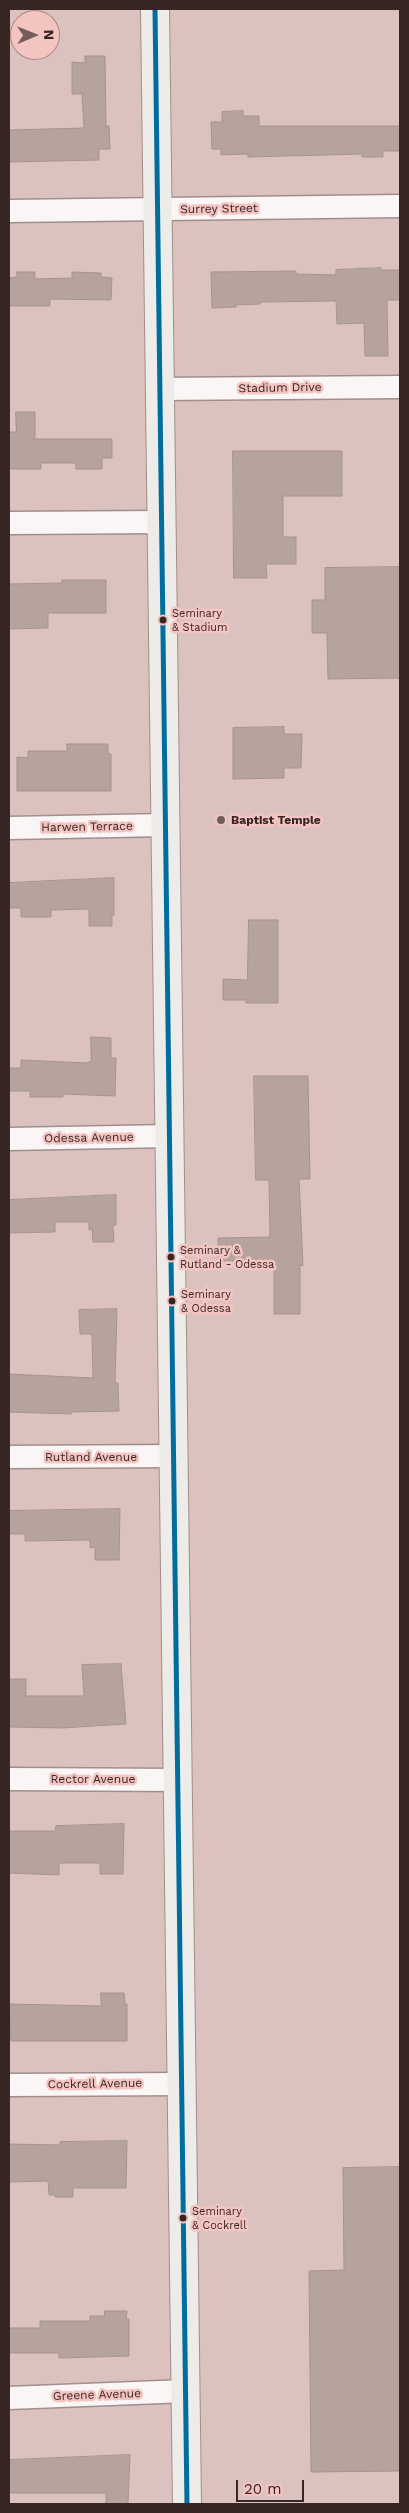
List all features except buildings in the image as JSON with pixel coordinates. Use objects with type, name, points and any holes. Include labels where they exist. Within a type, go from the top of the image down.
[{"type":"main road","points":[[155,9],[187,2504]]},
{"type":"street","name":"Surrey Street","points":[[9,212],[400,206]]},
{"type":"street","name":"Stadium Drive","points":[[160,389],[400,387]]},
{"type":"street","points":[[9,523],[162,522]]},
{"type":"street","name":"Harwen Terrace","points":[[9,828],[165,825]]},
{"type":"street","name":"Odessa Avenue","points":[[9,1139],[170,1136]]},
{"type":"street","name":"Rutland Avenue","points":[[9,1457],[174,1456]]},
{"type":"street","name":"Rector Avenue","points":[[9,1779],[178,1780]]},
{"type":"street","name":"Cockrell Avenue","points":[[9,2085],[182,2084]]},
{"type":"street","name":"Greene Avenue","points":[[9,2398],[186,2391]]},
{"type":"transit line","points":[[155,9],[187,2504]]},
{"type":"place","name":"Seminary & Stadium","points":[[163,620]]},
{"type":"place","name":"Baptist Temple","points":[[221,820]]},
{"type":"place","name":"Seminary & Rutland - Odessa","points":[[171,1257]]},
{"type":"place","name":"Seminary & Odessa","points":[[172,1301]]},
{"type":"place","name":"Seminary & Cockrell","points":[[183,2218]]}]
